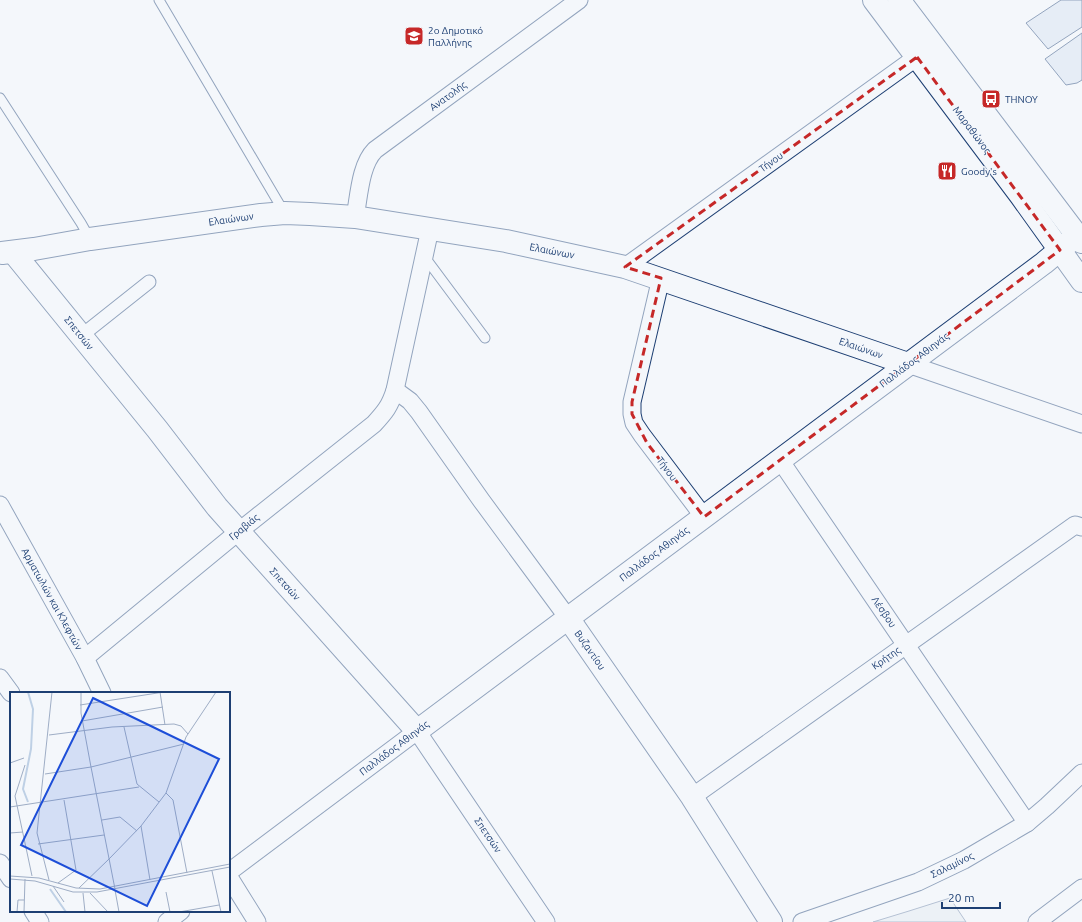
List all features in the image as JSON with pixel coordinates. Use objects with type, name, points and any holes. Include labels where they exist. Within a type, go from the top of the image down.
[{"type":"main road","name":"Μαραθώνος","points":[[874,0],[1021,196],[1082,281]]},
{"type":"main road","name":"Μαραθώνος","points":[[899,0],[1081,236]]},
{"type":"main road","name":"Ελαιώνων","points":[[7,253],[238,217],[285,213],[355,217],[506,241],[625,267],[661,278],[908,364]]},
{"type":"main road","name":"Παλλάδος Αθιηνάς","points":[[417,731],[1060,250],[1081,236]]},
{"type":"main road","name":"Σπετσών","points":[[7,253],[81,336],[238,532],[417,731]]},
{"type":"main road","name":"Βυζαντίου","points":[[568,618],[692,797],[771,922]]},
{"type":"street","name":"Ανατολής","points":[[355,217],[365,166],[371,155],[568,3]]},
{"type":"street","name":"Τήνου","points":[[625,267],[917,57]]},
{"type":"street","points":[[395,390],[430,229]]},
{"type":"street","name":"Τήνου","points":[[661,278],[632,402],[632,414],[634,423],[647,443],[704,517]]},
{"type":"street","points":[[81,336],[149,282]]},
{"type":"street","name":"Ελαιώνων","points":[[908,364],[1082,424]]},
{"type":"street","name":"Γραβιάς","points":[[85,658],[238,532],[374,424],[387,410],[395,390]]},
{"type":"street","name":"Βυζαντίου","points":[[395,390],[406,398],[419,412],[481,500],[568,618]]},
{"type":"street","name":"Λέσβου","points":[[780,460],[1027,824]]},
{"type":"street","name":"Αρματωλών και Κλεφτών","points":[[0,505],[85,658],[102,692]]},
{"type":"street","name":"Κρήτης","points":[[692,797],[1075,525],[1082,527]]},
{"type":"street","points":[[0,678],[10,692]]},
{"type":"street","name":"Παλλάδος Αθιηνάς","points":[[230,871],[417,731]]},
{"type":"street","name":"Σπετσών","points":[[417,731],[546,922]]},
{"type":"street","name":"Σαλαμίνος","points":[[802,922],[918,882],[964,860],[1027,824],[1082,773]]},
{"type":"street","points":[[0,862],[10,877]]},
{"type":"street","points":[[230,879],[257,922]]},
{"type":"street","points":[[1037,922],[1082,888]]},
{"type":"street","points":[[34,912],[40,922]]},
{"type":"lane","points":[[159,0],[285,213]]},
{"type":"lane","points":[[0,98],[90,239]]},
{"type":"lane","points":[[424,256],[485,338]]},
{"type":"highlighted area","points":[[917,57],[1060,250],[704,517],[647,443],[632,414],[632,402],[661,278],[625,267]]},
{"type":"shaded area","points":[[950,898],[966,922],[873,922],[909,911]]},
{"type":"building","points":[[1061,0],[1082,0],[1082,27],[1048,49],[1026,23]]},
{"type":"building","points":[[1082,33],[1082,80],[1077,83],[1066,85],[1045,59]]},
{"type":"place","name":"2ο Δημοτικό Παλλήνης","points":[[414,36]]},
{"type":"place","name":"ΤΗΝΟΥ","points":[[991,99]]},
{"type":"place","name":"Goody's","points":[[947,171]]}]
